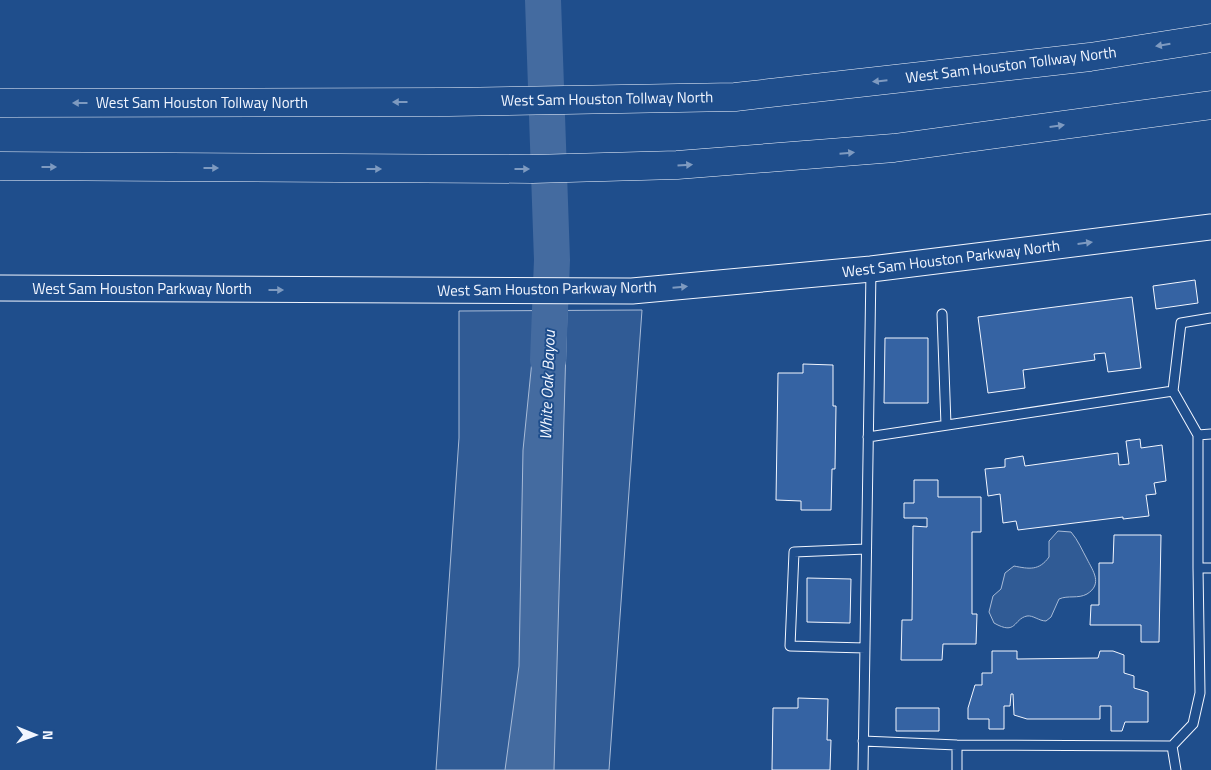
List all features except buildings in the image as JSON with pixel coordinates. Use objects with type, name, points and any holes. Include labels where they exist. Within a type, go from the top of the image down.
[{"type":"highway","name":"West Sam Houston Tollway North","points":[[0,103],[449,102],[657,100],[736,97],[1090,57],[1211,38]]},
{"type":"highway","points":[[0,166],[474,169],[636,167],[867,151],[1211,105]]},
{"type":"main road","name":"West Sam Houston Parkway North","points":[[0,288],[632,291],[871,269],[1211,227]]},
{"type":"lane","points":[[863,770],[871,269]]},
{"type":"lane","points":[[942,314],[946,425]]},
{"type":"lane","points":[[863,741],[957,745],[1172,746],[1193,724],[1200,693],[1198,435],[1174,391],[1181,323],[1211,318]]},
{"type":"lane","points":[[868,437],[1174,391]]},
{"type":"lane","points":[[1198,435],[1211,434]]},
{"type":"lane","points":[[865,648],[790,646],[794,552],[866,549]]},
{"type":"lane","points":[[1198,568],[1211,568]]},
{"type":"lane","points":[[1200,693],[1211,697]]},
{"type":"lane","points":[[957,745],[957,770]]},
{"type":"lane","points":[[1172,746],[1176,770]]},
{"type":"shaded area","points":[[642,310],[609,770],[436,770],[459,438],[459,311]]},
{"type":"shaded area","points":[[1058,531],[1071,532],[1078,542],[1092,568],[1096,582],[1095,586],[1087,594],[1059,599],[1051,617],[1046,621],[1027,616],[1019,620],[1014,626],[1007,628],[994,623],[989,612],[993,596],[1001,589],[1005,573],[1014,566],[1033,568],[1045,562],[1049,557],[1049,541]]},
{"type":"water","points":[[537,311],[567,311],[554,770],[505,770],[519,666],[523,450]]},
{"type":"waterway","name":"White Oak Bayou","points":[[543,0],[552,260],[548,360]]}]
